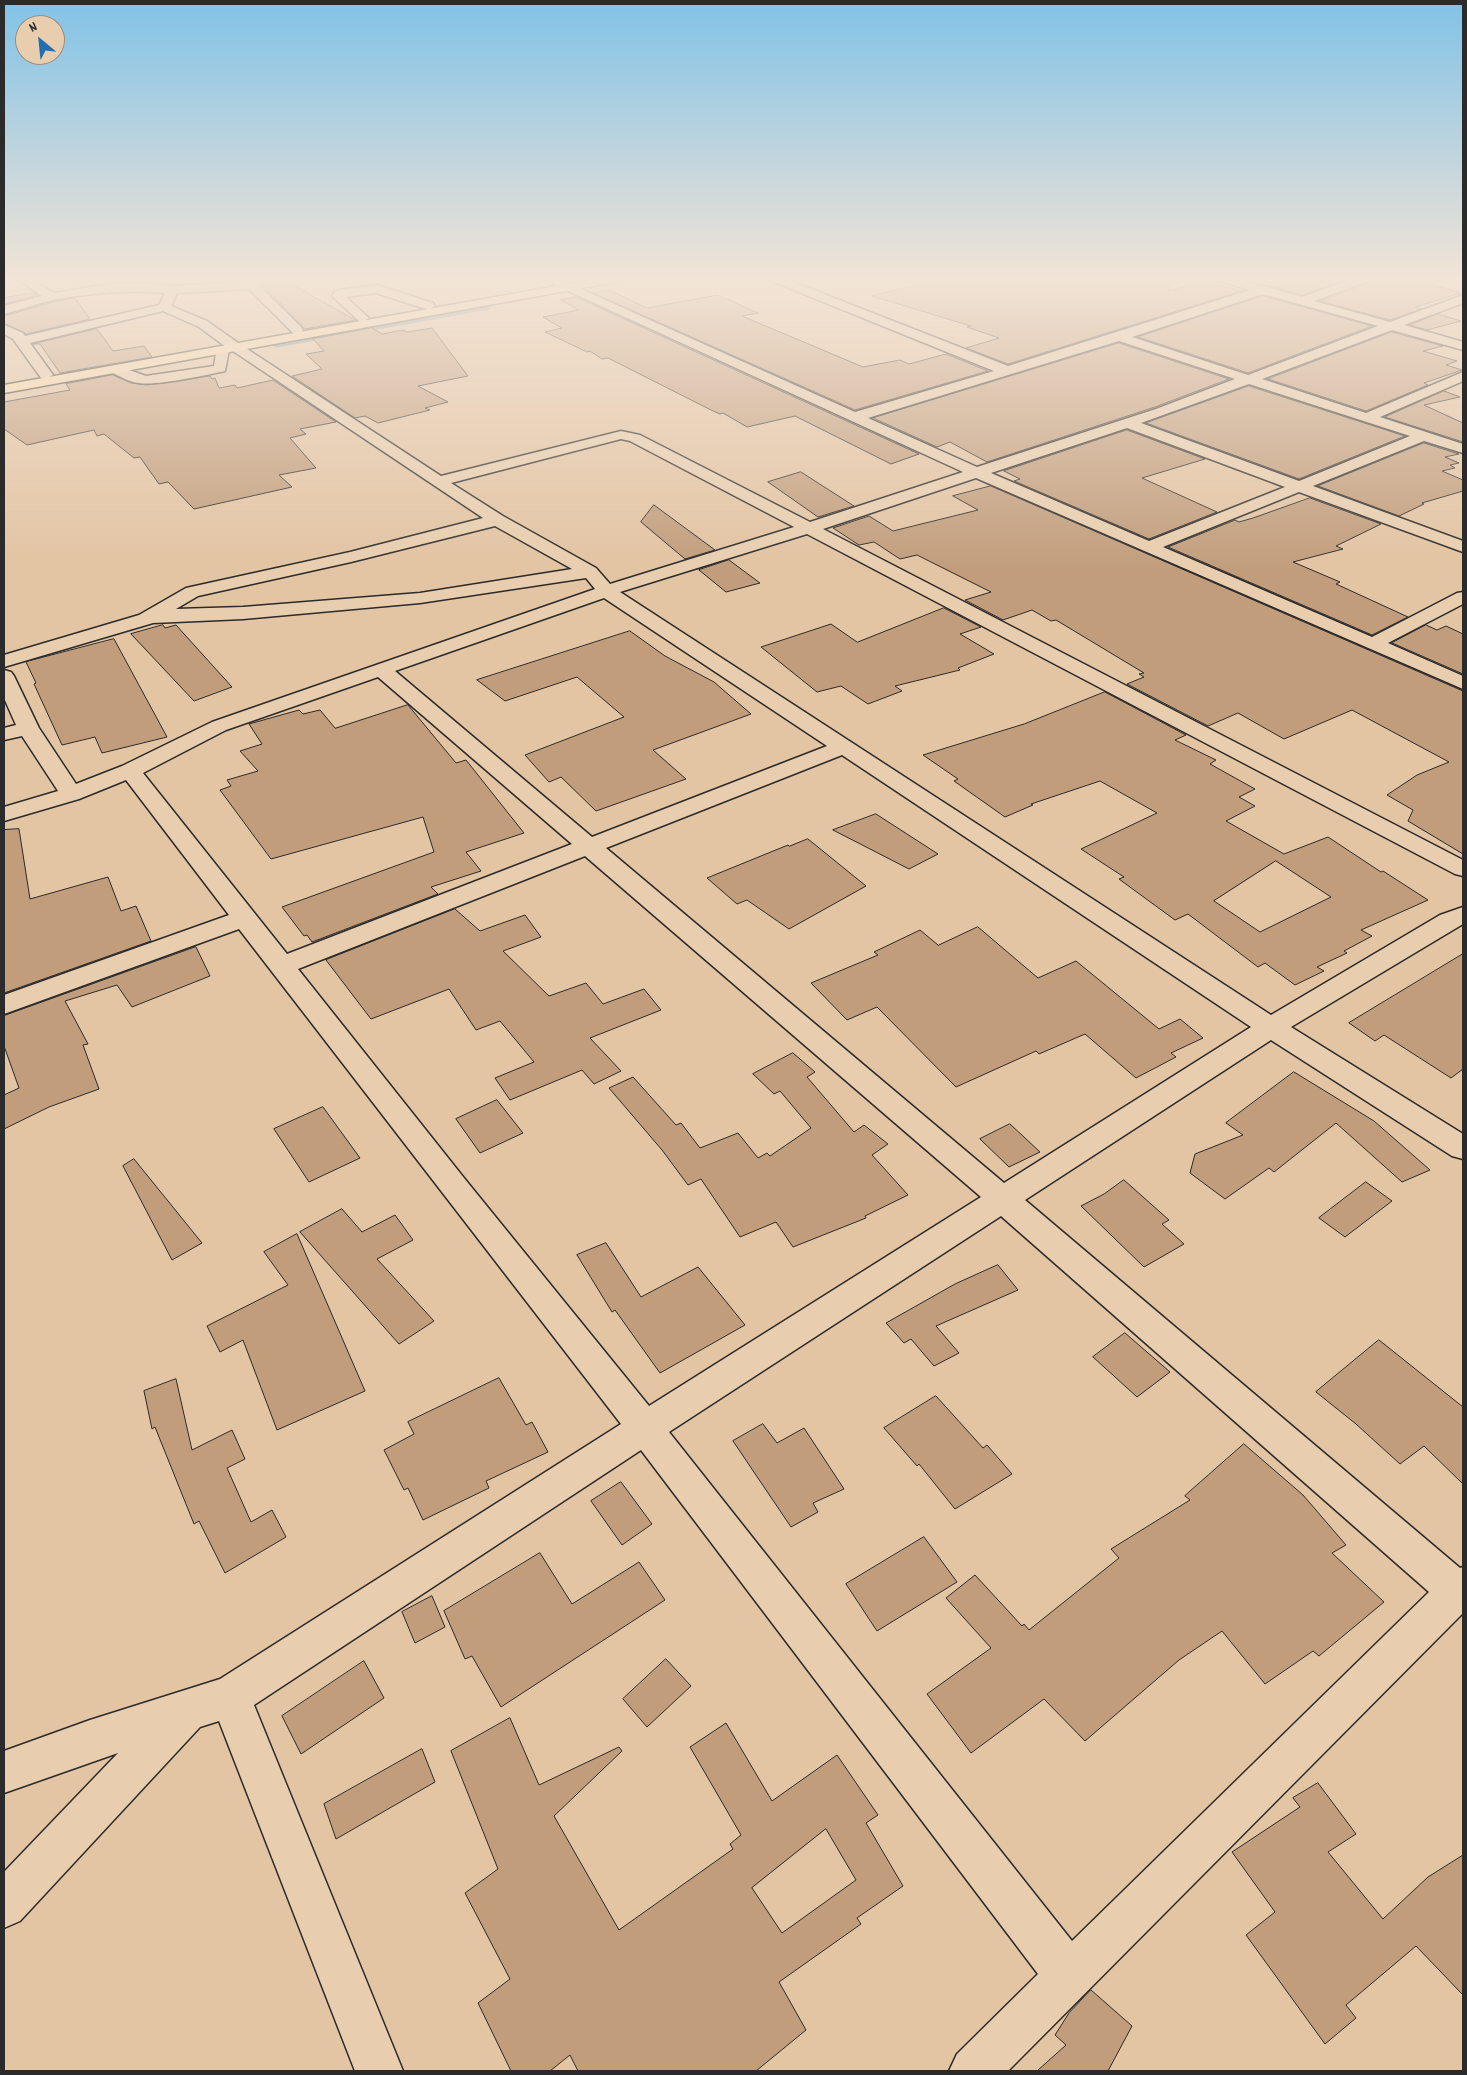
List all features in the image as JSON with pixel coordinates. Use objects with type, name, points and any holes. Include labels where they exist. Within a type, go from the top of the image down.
[{"type":"main road","points":[[4,383],[46,375]]},
{"type":"main road","points":[[4,389],[83,375]]},
{"type":"street","points":[[128,375],[146,380],[180,375]]},
{"type":"street","points":[[273,375],[498,520],[590,572],[606,591],[1271,1026],[1463,1148]]},
{"type":"street","points":[[762,375],[977,473],[1463,683]]},
{"type":"street","points":[[855,417],[994,375]]},
{"type":"street","points":[[1240,375],[1463,449]]},
{"type":"street","points":[[4,814],[71,794],[130,772],[219,726],[606,591],[977,473],[1127,423],[1259,375]]},
{"type":"street","points":[[1366,418],[1463,376]]},
{"type":"street","points":[[1127,423],[1463,547]]},
{"type":"street","points":[[439,481],[607,436],[622,435],[635,438],[1463,869]]},
{"type":"street","points":[[1149,547],[1424,436]]},
{"type":"street","points":[[146,619],[192,592],[350,557],[498,520]]},
{"type":"street","points":[[4,661],[146,619],[172,615],[243,613],[420,598],[590,572]]},
{"type":"street","points":[[1372,644],[1462,599]]},
{"type":"street","points":[[382,670],[1460,1589],[974,2071]]},
{"type":"street","points":[[4,676],[28,728],[71,794]]},
{"type":"street","points":[[4,734],[28,728]]},
{"type":"street","points":[[281,966],[844,747]]},
{"type":"street","points":[[130,772],[645,1428],[1070,1977]]},
{"type":"street","points":[[7,1772],[90,1741],[230,1697],[1271,1026],[1449,921],[1463,915]]},
{"type":"street","points":[[4,1005],[244,918]]},
{"type":"street","points":[[230,1697],[379,2071]]},
{"type":"street","points":[[4,1905],[187,1712]]},
{"type":"building","points":[[113,375],[131,383],[147,385],[210,376],[212,379],[215,378],[219,388],[235,385],[237,388],[273,380],[336,422],[300,429],[306,434],[290,438],[316,468],[279,475],[292,487],[194,509],[168,482],[159,484],[140,457],[134,458],[104,434],[97,436],[94,430],[27,445],[4,429],[4,402],[70,390],[66,384]]},
{"type":"building","points":[[641,375],[746,375],[919,454],[891,464],[795,416],[747,427],[723,413],[720,414]]},
{"type":"building","points":[[776,375],[975,375],[855,410]]},
{"type":"building","points":[[1015,375],[1216,375],[1229,379],[1155,407],[987,462],[950,442],[937,447],[873,418]]},
{"type":"building","points":[[1279,375],[1448,375],[1424,383],[1428,385],[1366,411],[1268,379]]},
{"type":"building","points":[[292,376],[468,376],[418,386],[448,402],[425,408],[430,410],[378,423],[365,416],[355,418]]},
{"type":"building","points":[[1249,386],[1405,436],[1299,479],[1146,423]]},
{"type":"building","points":[[1444,391],[1460,397],[1424,405],[1463,423],[1463,442],[1385,417]]},
{"type":"building","points":[[1127,430],[1205,459],[1142,478],[1217,512],[1149,539],[1014,481],[1020,479],[1004,471]]},
{"type":"building","points":[[1424,443],[1459,454],[1445,457],[1459,463],[1450,465],[1455,468],[1442,471],[1463,480],[1463,491],[1422,503],[1424,504],[1399,516],[1318,486]]},
{"type":"building","points":[[801,472],[854,506],[818,517],[768,482]]},
{"type":"building","points":[[991,486],[1463,691],[1463,854],[1408,821],[1413,810],[1387,795],[1417,775],[1449,762],[1352,710],[1284,739],[1238,713],[1208,726],[1127,684],[1144,677],[1139,674],[1144,673],[1056,620],[1051,621],[1032,610],[1003,620],[965,600],[991,592],[917,555],[900,559],[874,542],[859,545],[833,528],[869,516],[893,531],[978,510],[953,496]]},
{"type":"building","points":[[1310,498],[1381,524],[1336,546],[1343,549],[1293,562],[1340,582],[1336,584],[1408,617],[1372,635],[1168,547],[1235,520],[1239,522],[1253,518]]},
{"type":"building","points":[[654,505],[715,550],[685,559],[641,522]]},
{"type":"building","points":[[729,560],[760,583],[726,592],[699,570]]},
{"type":"building","points":[[944,608],[981,627],[960,634],[994,654],[958,668],[960,670],[895,686],[902,691],[868,704],[841,686],[817,692],[761,647],[831,624],[857,642]]},
{"type":"building","points":[[163,625],[165,628],[176,625],[232,687],[194,701],[131,634]]},
{"type":"building","points":[[1426,625],[1437,630],[1446,626],[1463,634],[1463,674],[1392,643]]},
{"type":"building","points":[[630,631],[665,656],[714,682],[751,714],[653,750],[686,779],[596,811],[561,777],[549,782],[525,755],[624,717],[577,677],[505,701],[477,680]]},
{"type":"building","points":[[114,639],[167,737],[102,753],[95,737],[62,745],[26,662]]},
{"type":"building","points":[[1105,692],[1186,735],[1175,740],[1216,760],[1210,764],[1255,789],[1239,797],[1255,806],[1226,821],[1284,854],[1328,837],[1428,900],[1361,930],[1372,936],[1344,951],[1347,953],[1317,967],[1324,971],[1295,985],[1265,963],[1258,967],[1188,914],[1175,920],[1119,879],[1124,877],[1081,849],[1157,813],[1100,781],[1031,804],[1033,805],[1005,817],[954,781],[958,779],[923,755],[1024,724]],"holes":[[[1276,861],[1331,897],[1260,932],[1214,901]]]},
{"type":"building","points":[[408,705],[456,763],[466,760],[524,833],[466,852],[481,871],[431,887],[438,894],[312,942],[307,935],[304,936],[282,907],[434,852],[423,817],[271,859],[220,790],[231,786],[227,780],[258,771],[240,751],[262,744],[249,724],[299,710],[303,714],[320,710],[335,728]]},
{"type":"building","points":[[876,814],[938,854],[909,869],[833,830]]},
{"type":"building","points":[[19,829],[30,899],[108,877],[121,911],[136,906],[151,941],[4,993],[4,830]]},
{"type":"building","points":[[808,839],[866,886],[789,929],[747,900],[737,904],[707,878],[788,845]]},
{"type":"building","points":[[455,909],[480,931],[525,915],[541,937],[503,951],[549,996],[586,983],[603,1004],[644,989],[661,1010],[590,1038],[621,1071],[594,1084],[582,1070],[510,1100],[495,1078],[534,1062],[500,1021],[476,1030],[449,989],[371,1019],[326,960]]},
{"type":"building","points":[[978,927],[1038,978],[1076,961],[1159,1029],[1180,1019],[1203,1038],[1171,1053],[1176,1057],[1136,1078],[1085,1034],[1039,1054],[1036,1051],[956,1087],[877,1007],[847,1020],[811,983],[878,955],[874,952],[920,930],[938,945]]},
{"type":"building","points":[[196,947],[210,976],[132,1007],[117,985],[65,1001],[88,1044],[83,1045],[99,1089],[49,1107],[4,1129],[4,1095],[19,1088],[4,1046],[4,1016]]},
{"type":"building","points":[[1463,954],[1463,1069],[1451,1078],[1384,1035],[1375,1041],[1349,1023]]},
{"type":"building","points":[[793,1053],[815,1072],[807,1077],[854,1132],[864,1125],[888,1144],[872,1155],[908,1195],[865,1216],[866,1218],[793,1247],[776,1222],[740,1237],[701,1179],[688,1185],[662,1150],[609,1088],[633,1077],[676,1125],[681,1123],[700,1148],[738,1133],[758,1158],[767,1153],[770,1156],[811,1128],[780,1091],[774,1094],[753,1074]]},
{"type":"building","points":[[1294,1072],[1374,1121],[1430,1170],[1402,1182],[1336,1123],[1274,1172],[1269,1168],[1225,1199],[1190,1173],[1195,1154],[1243,1135],[1226,1123]]},
{"type":"building","points":[[497,1100],[523,1133],[480,1153],[456,1119]]},
{"type":"building","points":[[323,1107],[360,1158],[309,1182],[274,1129]]},
{"type":"building","points":[[1010,1124],[1040,1152],[1009,1167],[980,1139]]},
{"type":"building","points":[[134,1159],[202,1243],[172,1260],[123,1166]]},
{"type":"building","points":[[1124,1180],[1169,1220],[1162,1224],[1184,1244],[1144,1267],[1081,1206],[1104,1194]]},
{"type":"building","points":[[1366,1182],[1392,1201],[1345,1237],[1319,1218]]},
{"type":"building","points":[[342,1209],[362,1232],[395,1215],[413,1240],[377,1259],[434,1321],[399,1344],[300,1232]]},
{"type":"building","points":[[297,1234],[365,1391],[277,1430],[243,1340],[220,1352],[207,1326],[288,1285],[264,1252]]},
{"type":"building","points":[[606,1243],[641,1297],[698,1267],[745,1325],[660,1373],[615,1310],[612,1312],[577,1255]]},
{"type":"building","points":[[998,1265],[1018,1290],[936,1326],[959,1353],[934,1366],[911,1339],[904,1343],[886,1323],[955,1284]]},
{"type":"building","points":[[1125,1333],[1170,1372],[1137,1397],[1093,1357]]},
{"type":"building","points":[[1379,1340],[1463,1407],[1463,1484],[1424,1446],[1400,1464],[1356,1424],[1316,1392]]},
{"type":"building","points":[[499,1378],[526,1425],[532,1422],[548,1452],[486,1481],[489,1488],[423,1520],[408,1488],[404,1490],[384,1450],[414,1434],[408,1422]]},
{"type":"building","points":[[176,1379],[192,1450],[232,1430],[245,1459],[227,1468],[251,1522],[272,1510],[286,1537],[225,1573],[199,1521],[194,1524],[155,1427],[152,1429],[144,1391]]},
{"type":"building","points":[[936,1396],[983,1448],[987,1445],[1012,1474],[955,1509],[919,1464],[917,1466],[884,1428]]},
{"type":"building","points":[[763,1424],[777,1443],[804,1428],[844,1489],[813,1503],[818,1512],[791,1527],[733,1441]]},
{"type":"building","points":[[1244,1444],[1303,1495],[1346,1545],[1332,1553],[1384,1602],[1319,1656],[1313,1651],[1265,1684],[1222,1631],[1179,1660],[1085,1741],[1044,1699],[971,1753],[927,1694],[991,1648],[946,1598],[975,1575],[1022,1626],[1024,1624],[1029,1630],[1119,1558],[1111,1549],[1190,1500],[1185,1496]]},
{"type":"building","points":[[621,1482],[652,1524],[622,1545],[591,1501]]},
{"type":"building","points":[[924,1537],[957,1582],[877,1631],[846,1584]]},
{"type":"building","points":[[540,1553],[572,1604],[639,1562],[665,1600],[501,1707],[472,1656],[465,1659],[444,1611]]},
{"type":"building","points":[[432,1596],[445,1627],[415,1643],[402,1612]]},
{"type":"building","points":[[666,1659],[691,1686],[647,1727],[623,1699]]},
{"type":"building","points":[[364,1661],[384,1698],[301,1754],[282,1716]]},
{"type":"building","points":[[510,1718],[539,1785],[619,1747],[622,1751],[554,1816],[619,1930],[733,1849],[730,1844],[741,1835],[690,1747],[726,1723],[772,1801],[837,1755],[878,1815],[866,1823],[903,1886],[857,1918],[861,1924],[779,1982],[806,2030],[756,2071],[578,2071],[570,2055],[550,2071],[511,2071],[478,2003],[510,1979],[465,1893],[498,1869],[451,1751]],"holes":[[[826,1829],[856,1880],[782,1933],[752,1888]]]},
{"type":"building","points":[[422,1749],[435,1782],[336,1839],[324,1804]]},
{"type":"building","points":[[1318,1783],[1356,1834],[1328,1852],[1383,1919],[1428,1877],[1463,1855],[1463,1995],[1416,1946],[1346,2005],[1356,2018],[1325,2044],[1246,1935],[1275,1912],[1232,1852],[1300,1807],[1293,1798]]},
{"type":"building","points":[[1091,1990],[1132,2026],[1108,2071],[1037,2071],[1066,2045],[1055,2035],[1069,2013]]}]
